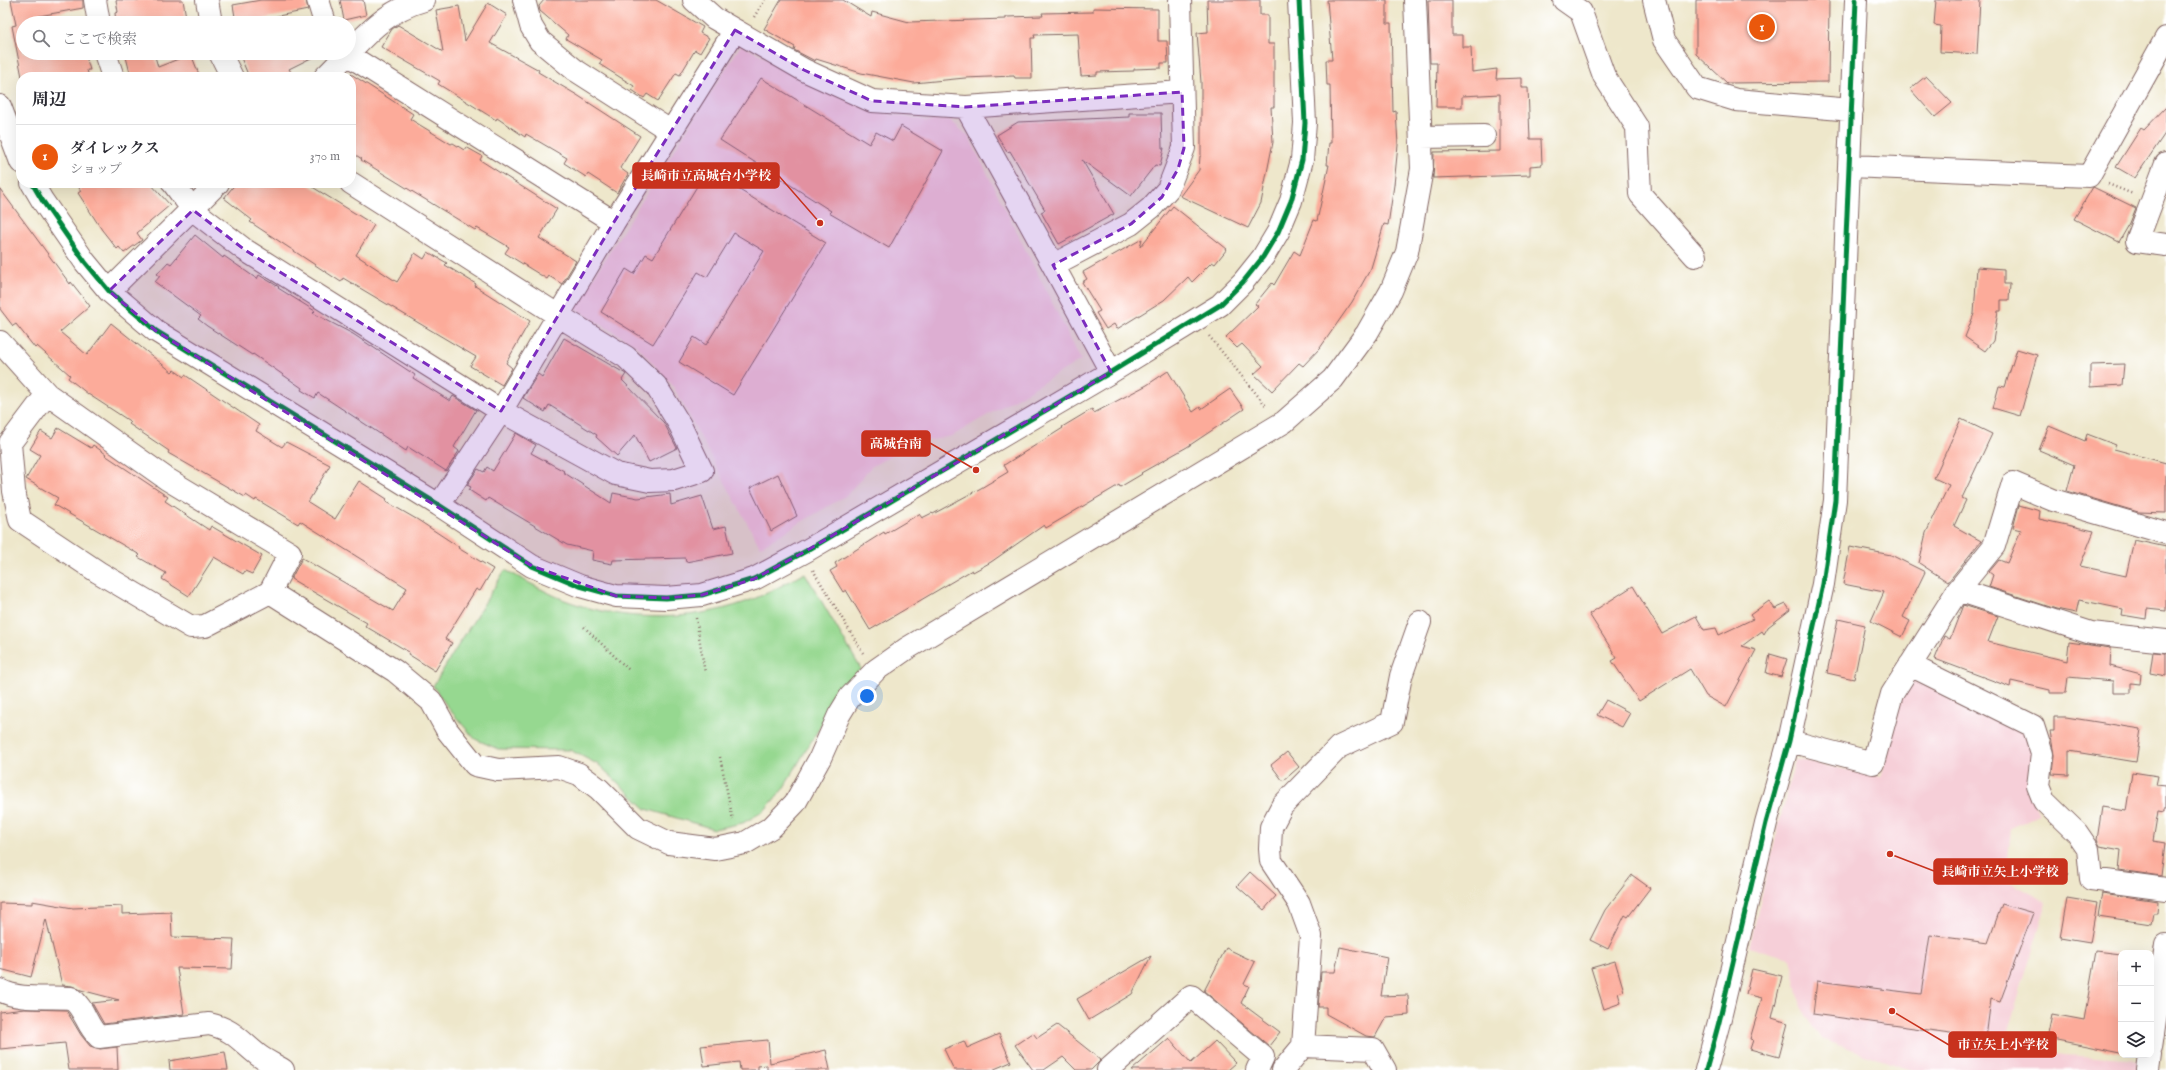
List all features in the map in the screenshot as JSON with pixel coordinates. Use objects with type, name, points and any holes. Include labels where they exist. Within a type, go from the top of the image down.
[{"type":"street","points":[[95,0],[98,16]]},
{"type":"street","points":[[207,0],[210,16]]},
{"type":"street","points":[[318,0],[323,16]]},
{"type":"street","points":[[356,44],[390,13],[408,4],[424,0]]},
{"type":"street","points":[[524,0],[531,26],[540,41],[575,70],[672,132]]},
{"type":"street","points":[[694,0],[714,18],[804,70],[872,101],[966,107],[1182,92]]},
{"type":"street","points":[[1053,265],[1131,224],[1151,208],[1168,189],[1184,148],[1180,0]]},
{"type":"street","points":[[35,188],[85,262],[110,291],[156,331],[439,505],[532,566],[580,586],[616,596],[666,598],[702,595],[754,579],[806,551],[1111,372],[1220,305],[1243,282],[1263,257],[1278,232],[1291,201],[1302,160],[1305,123],[1299,0]]},
{"type":"street","points":[[270,592],[395,672],[411,684],[431,702],[448,730],[475,765],[498,770],[559,767],[579,774],[599,789],[638,828],[669,843],[715,849],[745,843],[772,827],[795,803],[820,758],[839,715],[850,697],[876,670],[912,645],[1284,422],[1333,379],[1367,333],[1391,291],[1408,252],[1422,169],[1415,0]]},
{"type":"street","points":[[1564,0],[1581,12],[1604,76],[1637,127],[1640,194],[1695,256]]},
{"type":"street","points":[[1654,0],[1664,40],[1697,88],[1736,100],[1852,110]]},
{"type":"street","points":[[1706,1070],[1719,1022],[1766,823],[1789,741],[1823,584],[1835,500],[1856,0]]},
{"type":"street","points":[[439,505],[501,411],[614,222],[735,30]]},
{"type":"street","points":[[1850,166],[2089,176],[2166,38]]},
{"type":"street","points":[[107,60],[111,72]]},
{"type":"street","points":[[224,60],[230,72]]},
{"type":"street","points":[[330,72],[341,60]]},
{"type":"street","points":[[356,60],[614,222]]},
{"type":"street","points":[[0,107],[16,149]]},
{"type":"street","points":[[966,107],[1111,372]]},
{"type":"street","points":[[1421,137],[1484,136]]},
{"type":"street","points":[[2166,164],[2137,241],[2166,245]]},
{"type":"street","points":[[176,188],[193,210],[245,250],[501,411],[616,474],[650,481],[674,480],[702,471],[680,425],[656,386],[641,369],[626,357],[356,186]]},
{"type":"street","points":[[110,291],[193,210],[213,188]]},
{"type":"street","points":[[0,342],[47,394],[167,479],[290,553],[270,592],[205,626],[191,628],[98,572],[20,520],[14,491],[10,443],[47,394]]},
{"type":"street","points":[[1789,741],[1873,763],[1892,694],[1958,590],[1994,546],[2013,483],[2052,500],[2166,534]]},
{"type":"street","points":[[1958,590],[2091,634],[2166,641]]},
{"type":"street","points":[[1283,1070],[1303,1046],[1311,936],[1299,903],[1271,861],[1271,827],[1282,806],[1339,747],[1392,722],[1401,676],[1420,622]]},
{"type":"street","points":[[1910,665],[2033,726],[2042,754],[2038,786],[2044,801],[2077,833],[2088,849],[2090,879],[2166,889]]},
{"type":"street","points":[[2154,1028],[2166,946]]},
{"type":"street","points":[[0,990],[19,996],[71,998],[77,1002],[92,1031],[99,1037],[209,1024],[222,1027],[238,1036],[259,1056],[283,1070]]},
{"type":"street","points":[[1108,1070],[1191,996],[1262,1057],[1257,1070]]},
{"type":"street","points":[[1303,1046],[1373,1049],[1385,1070]]},
{"type":"street","points":[[2148,1070],[2150,1058]]},
{"type":"path","points":[[2089,176],[2151,201]]},
{"type":"path","points":[[1209,336],[1267,407]]},
{"type":"path","points":[[811,566],[865,657]]},
{"type":"path","points":[[696,618],[705,673]]},
{"type":"path","points":[[584,627],[629,670]]},
{"type":"path","points":[[720,757],[733,820]]},
{"type":"path","points":[[2032,866],[2090,879]]},
{"type":"highlighted area","points":[[735,30],[804,70],[872,101],[966,107],[1182,92],[1184,148],[1178,169],[1162,197],[1131,224],[1053,265],[1111,372],[806,551],[754,579],[702,595],[666,598],[616,596],[532,566],[156,331],[109,291],[193,210],[245,250],[501,411],[614,222]]},
{"type":"shaded area","points":[[741,45],[867,110],[925,121],[950,120],[969,137],[1081,360],[952,436],[912,444],[871,467],[847,495],[760,547],[673,386],[637,346],[574,308]]},
{"type":"shaded area","points":[[1914,678],[2025,730],[2035,752],[2028,792],[2040,814],[2011,828],[2006,880],[2047,902],[2007,1034],[2065,1055],[2142,1060],[2141,1070],[1911,1070],[1821,1039],[1801,1007],[1790,958],[1749,947],[1795,759],[1881,777],[1901,697]]},
{"type":"green space","points":[[505,570],[538,588],[573,603],[618,614],[665,617],[689,615],[734,606],[756,598],[805,573],[861,669],[847,681],[783,789],[764,811],[743,823],[714,829],[646,809],[599,765],[570,750],[498,749],[475,739],[449,709],[433,686]]},
{"type":"building","points":[[11,0],[83,0],[83,8],[39,16],[16,16],[16,25]]},
{"type":"building","points":[[116,0],[183,0],[186,16],[115,16],[115,13],[118,12]]},
{"type":"building","points":[[261,0],[306,0],[308,10],[278,16],[235,16],[233,5]]},
{"type":"building","points":[[340,0],[363,0],[366,15],[356,17],[356,16],[343,16]]},
{"type":"building","points":[[544,0],[656,0],[703,27],[700,33],[709,38],[700,53],[695,50],[680,75],[676,73],[658,101],[647,94],[644,98],[632,90],[634,86],[599,64],[602,60],[566,39],[568,35],[540,11],[539,6]]},
{"type":"building","points":[[781,0],[843,0],[871,17],[872,12],[909,22],[1006,19],[1006,17],[1043,16],[1042,13],[1093,12],[1093,8],[1158,9],[1158,41],[1167,41],[1168,63],[1161,63],[1161,68],[1134,69],[1134,71],[1097,72],[1097,75],[1081,76],[1078,34],[1034,35],[1035,38],[1031,38],[1032,78],[1015,78],[1014,76],[965,78],[914,83],[861,73],[816,59],[815,61],[794,50],[795,47],[764,29]]},
{"type":"building","points":[[1207,0],[1260,0],[1260,15],[1268,15],[1268,44],[1274,44],[1274,107],[1271,107],[1273,142],[1261,203],[1248,228],[1180,196],[1199,170],[1201,156],[1201,82],[1197,33],[1208,32]]},
{"type":"building","points":[[1327,0],[1387,0],[1387,23],[1391,23],[1393,112],[1396,111],[1398,145],[1394,185],[1388,225],[1384,224],[1371,268],[1352,302],[1320,348],[1303,366],[1299,363],[1272,391],[1254,374],[1263,366],[1242,344],[1237,348],[1226,337],[1258,306],[1255,304],[1272,283],[1274,285],[1294,251],[1300,255],[1314,220],[1317,221],[1329,165],[1327,165],[1329,143],[1331,143],[1330,85],[1327,85],[1326,60],[1332,60]]},
{"type":"building","points":[[1428,0],[1452,0],[1452,35],[1462,35],[1462,47],[1471,47],[1472,72],[1497,69],[1496,79],[1521,78],[1521,88],[1528,88],[1530,139],[1541,139],[1542,165],[1530,166],[1530,175],[1433,178],[1434,152],[1500,151],[1500,94],[1462,96],[1462,107],[1436,107],[1437,63],[1430,63]]},
{"type":"building","points":[[1696,0],[1829,0],[1828,82],[1727,83],[1696,54]]},
{"type":"building","points":[[1936,0],[1980,0],[1977,54],[1940,52],[1941,26],[1934,25]]},
{"type":"building","points":[[488,3],[507,15],[490,43],[539,70],[538,72],[577,95],[640,136],[620,168],[628,174],[617,193],[588,174],[586,177],[564,163],[567,158],[526,134],[525,137],[497,118],[496,120],[438,84],[440,81],[381,47],[392,29],[398,25],[443,52],[436,10],[459,6],[465,41]]},
{"type":"building","points":[[16,25],[16,46],[12,26]]},
{"type":"building","points":[[19,60],[87,60],[90,70],[87,70],[88,72],[21,72]]},
{"type":"building","points":[[127,60],[156,60],[158,67],[176,60],[193,60],[198,72],[130,72]]},
{"type":"building","points":[[242,60],[307,60],[289,69],[291,72],[247,72]]},
{"type":"building","points":[[1926,76],[1952,103],[1935,117],[1910,89]]},
{"type":"building","points":[[356,77],[413,114],[410,119],[451,144],[453,143],[464,150],[466,147],[482,156],[480,160],[557,209],[539,238],[576,261],[562,284],[549,276],[547,279],[505,253],[509,247],[477,228],[475,230],[361,160],[362,159],[356,155]]},
{"type":"building","points":[[761,78],[869,144],[876,132],[893,141],[901,126],[943,151],[889,248],[829,213],[831,211],[720,140]]},
{"type":"building","points":[[2166,107],[2166,132],[2135,178],[2116,167],[2141,128],[2144,130]]},
{"type":"building","points":[[1129,113],[1161,113],[1162,148],[1164,148],[1160,166],[1155,165],[1131,196],[1082,160],[1114,214],[1059,244],[1041,212],[1045,210],[1010,151],[1007,152],[997,135],[1018,122],[1129,117]]},
{"type":"building","points":[[707,170],[826,243],[733,395],[679,362],[694,337],[706,345],[764,251],[734,233],[707,277],[698,272],[653,344],[601,312],[626,269],[634,274],[646,254],[653,258]]},
{"type":"building","points":[[2093,187],[2136,208],[2130,223],[2119,242],[2074,219]]},
{"type":"building","points":[[79,188],[155,188],[170,205],[137,233],[142,240],[124,253],[119,247],[117,249],[102,230],[78,193],[81,191]]},
{"type":"building","points":[[232,188],[314,188],[374,225],[356,255],[397,282],[415,253],[424,259],[428,252],[447,263],[445,265],[530,321],[506,363],[512,368],[502,385],[470,366],[476,357],[343,278],[341,282],[250,222],[252,220],[224,198]]},
{"type":"building","points":[[0,189],[70,284],[71,282],[90,306],[60,332],[87,355],[111,323],[172,372],[174,370],[184,377],[185,375],[259,425],[256,431],[282,447],[286,442],[330,465],[308,502],[335,519],[359,481],[387,499],[385,501],[418,520],[459,547],[458,548],[493,569],[480,591],[476,589],[445,639],[452,643],[435,671],[408,654],[409,652],[365,626],[367,623],[291,579],[302,558],[393,611],[407,588],[300,521],[298,524],[256,499],[255,501],[246,495],[245,497],[168,453],[169,451],[129,424],[131,422],[88,394],[68,378],[70,375],[37,346],[35,348],[16,324],[13,326],[0,309]]},
{"type":"building","points":[[1173,206],[1227,249],[1215,264],[1212,262],[1192,282],[1188,277],[1164,300],[1117,329],[1114,324],[1106,329],[1096,313],[1100,311],[1082,282],[1087,279],[1083,272],[1142,239],[1140,247]]},
{"type":"building","points":[[195,235],[223,258],[224,256],[257,279],[259,275],[315,311],[313,313],[353,334],[415,375],[413,378],[450,401],[453,396],[476,410],[454,447],[459,451],[446,471],[408,447],[406,451],[318,393],[315,398],[301,390],[302,388],[253,354],[252,355],[207,326],[198,319],[201,316],[155,282],[160,276],[157,274],[168,262],[171,264]]},
{"type":"building","points":[[1977,267],[2004,269],[2004,284],[2010,284],[2009,300],[2001,300],[2001,311],[1998,311],[1993,341],[1985,351],[1965,337],[1974,314]]},
{"type":"building","points":[[564,338],[626,374],[622,380],[664,423],[677,448],[649,462],[635,435],[617,456],[596,437],[597,435],[549,405],[545,412],[523,398],[538,374],[542,377]]},
{"type":"building","points":[[2017,349],[2037,355],[2020,416],[1993,408],[1999,386],[2005,387]]},
{"type":"building","points":[[2124,364],[2122,385],[2090,387],[2090,365]]},
{"type":"building","points":[[1168,371],[1193,412],[1200,407],[1201,409],[1230,389],[1244,409],[1187,447],[1141,473],[1142,474],[1120,487],[1119,485],[1046,528],[1044,525],[991,562],[973,572],[972,570],[870,630],[846,590],[843,592],[830,571],[837,567],[835,563],[884,532],[885,534],[919,514],[922,518],[932,513],[933,514],[981,488],[1008,472],[1004,465],[1063,428],[1062,427],[1092,409],[1094,413],[1147,385]]},
{"type":"building","points":[[1961,419],[1992,434],[1962,498],[1966,500],[1954,526],[1981,541],[1948,582],[1919,563],[1926,533],[1949,485],[1934,478]]},
{"type":"building","points":[[2049,426],[2085,441],[2087,434],[2116,445],[2114,449],[2166,463],[2166,513],[2138,512],[2067,491],[2074,465],[2039,450]]},
{"type":"building","points":[[58,428],[91,448],[93,445],[106,454],[105,455],[168,497],[165,501],[209,530],[211,526],[262,556],[252,574],[245,571],[243,574],[214,557],[189,596],[162,579],[166,573],[138,557],[140,555],[54,505],[58,498],[26,479],[40,455],[30,449],[41,431],[52,438]]},
{"type":"building","points":[[516,433],[536,445],[531,453],[564,471],[563,472],[611,503],[613,493],[638,498],[670,494],[671,505],[702,496],[713,529],[726,526],[732,553],[686,562],[685,558],[613,560],[612,564],[592,560],[593,551],[567,545],[488,498],[486,501],[469,490],[471,487],[467,485],[478,469],[484,472],[487,467],[493,471]]},
{"type":"building","points":[[778,474],[797,516],[771,531],[750,488]]},
{"type":"building","points":[[2019,505],[2040,511],[2039,519],[2094,531],[2080,566],[2126,576],[2134,540],[2166,547],[2166,611],[2147,609],[2146,619],[2122,615],[2123,609],[2079,600],[2076,613],[2056,609],[1989,587],[1993,575],[1989,572],[1999,560],[2007,563],[2021,530],[2013,528]]},
{"type":"building","points":[[1850,547],[1891,555],[1925,572],[1903,617],[1910,621],[1902,637],[1871,621],[1884,592],[1843,584]]},
{"type":"building","points":[[1633,586],[1662,634],[1696,616],[1704,630],[1716,628],[1719,635],[1753,619],[1750,615],[1769,601],[1775,609],[1786,604],[1790,610],[1768,627],[1764,634],[1762,631],[1742,646],[1756,650],[1726,707],[1706,696],[1690,669],[1639,701],[1612,661],[1617,658],[1589,614]]},
{"type":"building","points":[[1963,605],[1998,616],[1988,642],[2067,661],[2069,642],[2111,648],[2110,666],[2141,674],[2140,684],[2131,683],[2131,693],[2113,693],[2113,681],[2068,677],[2066,693],[2050,693],[2050,690],[2011,681],[2010,687],[1935,659],[1944,636],[1950,639]]},
{"type":"building","points":[[1838,619],[1865,625],[1854,679],[1827,673]]},
{"type":"building","points":[[2153,652],[2166,653],[2166,676],[2150,673]]},
{"type":"building","points":[[1770,654],[1787,659],[1781,677],[1766,673]]},
{"type":"building","points":[[1606,700],[1630,713],[1622,727],[1597,715]]},
{"type":"building","points":[[2054,717],[2066,717],[2141,729],[2136,762],[2069,751],[2069,775],[2052,774],[2054,755],[2050,731],[2054,731]]},
{"type":"building","points":[[1287,752],[1299,767],[1283,781],[1271,765]]},
{"type":"building","points":[[2132,772],[2158,776],[2156,785],[2166,786],[2166,809],[2164,809],[2164,812],[2158,811],[2153,841],[2165,843],[2161,876],[2119,870],[2121,850],[2100,846],[2097,840],[2102,807],[2126,811]]},
{"type":"building","points":[[1250,872],[1276,896],[1264,910],[1237,886]]},
{"type":"building","points":[[1632,875],[1650,888],[1628,917],[1625,915],[1608,949],[1590,940],[1605,910]]},
{"type":"building","points":[[2102,893],[2158,901],[2157,913],[2153,913],[2151,924],[2098,916]]},
{"type":"building","points":[[2067,898],[2097,903],[2090,943],[2060,938]]},
{"type":"building","points":[[32,901],[73,908],[122,906],[122,914],[171,912],[172,937],[234,939],[232,969],[177,968],[184,1014],[104,1024],[92,1003],[119,1000],[81,990],[72,986],[62,985],[46,919],[31,977],[0,969],[0,903],[32,904]]},
{"type":"building","points":[[2002,904],[2033,913],[2000,1002],[1991,999],[1986,1038],[1813,1014],[1817,981],[1921,994],[1930,935],[1988,943]]},
{"type":"building","points":[[1340,947],[1387,957],[1381,996],[1408,995],[1409,1015],[1386,1017],[1375,1037],[1366,1036],[1326,1014],[1326,1007],[1318,1007],[1321,972],[1335,972]]},
{"type":"building","points":[[1226,948],[1255,962],[1244,984],[1249,986],[1241,1003],[1280,1032],[1269,1046],[1204,991]]},
{"type":"building","points":[[2096,951],[2118,954],[2118,1052],[2047,1038],[2052,1014],[2084,1020]]},
{"type":"building","points":[[1151,956],[1132,994],[1089,1020],[1077,999]]},
{"type":"building","points":[[1615,961],[1624,991],[1618,993],[1621,1003],[1604,1009],[1591,968]]},
{"type":"building","points":[[1752,969],[1782,976],[1772,1018],[1788,1023],[1779,1057],[1750,1049],[1753,1040],[1750,1039],[1762,998],[1746,994]]},
{"type":"building","points":[[24,1009],[66,1010],[81,1035],[90,1046],[100,1049],[117,1047],[118,1070],[69,1070],[65,1043],[0,1049],[0,1012]]},
{"type":"building","points":[[1057,1025],[1101,1060],[1091,1070],[1076,1070],[1063,1057],[1044,1070],[1033,1070],[1015,1045],[1033,1033],[1037,1038]]},
{"type":"building","points":[[999,1034],[1011,1062],[992,1070],[954,1070],[944,1049],[964,1041],[967,1048]]},
{"type":"building","points":[[1169,1038],[1191,1063],[1215,1041],[1236,1063],[1228,1070],[1132,1070]]},
{"type":"building","points":[[768,1040],[770,1063],[826,1050],[830,1070],[767,1070],[767,1065],[758,1066],[758,1070],[740,1070],[739,1062],[704,1066],[701,1046]]},
{"type":"building","points":[[225,1052],[228,1070],[170,1070],[169,1061]]},
{"type":"cycle path","points":[[35,188],[85,262],[109,291],[156,331],[439,505],[532,566],[580,586],[616,596],[666,598],[702,595],[754,579],[806,551],[1111,372],[1220,305],[1243,282],[1263,257],[1278,232],[1291,201],[1302,160],[1305,123],[1299,0]]},
{"type":"cycle path","points":[[1706,1070],[1719,1022],[1766,823],[1789,741],[1823,584],[1835,500],[1856,0]]},
{"type":"place","name":"ダイレックス","points":[[1762,27]]},
{"type":"place","name":"長崎市立高城台小学校","points":[[820,223]]},
{"type":"place","name":"高城台南","points":[[976,470]]},
{"type":"place","name":"長崎市立矢上小学校","points":[[1890,854]]},
{"type":"place","name":"市立矢上小学校","points":[[1892,1011]]}]
